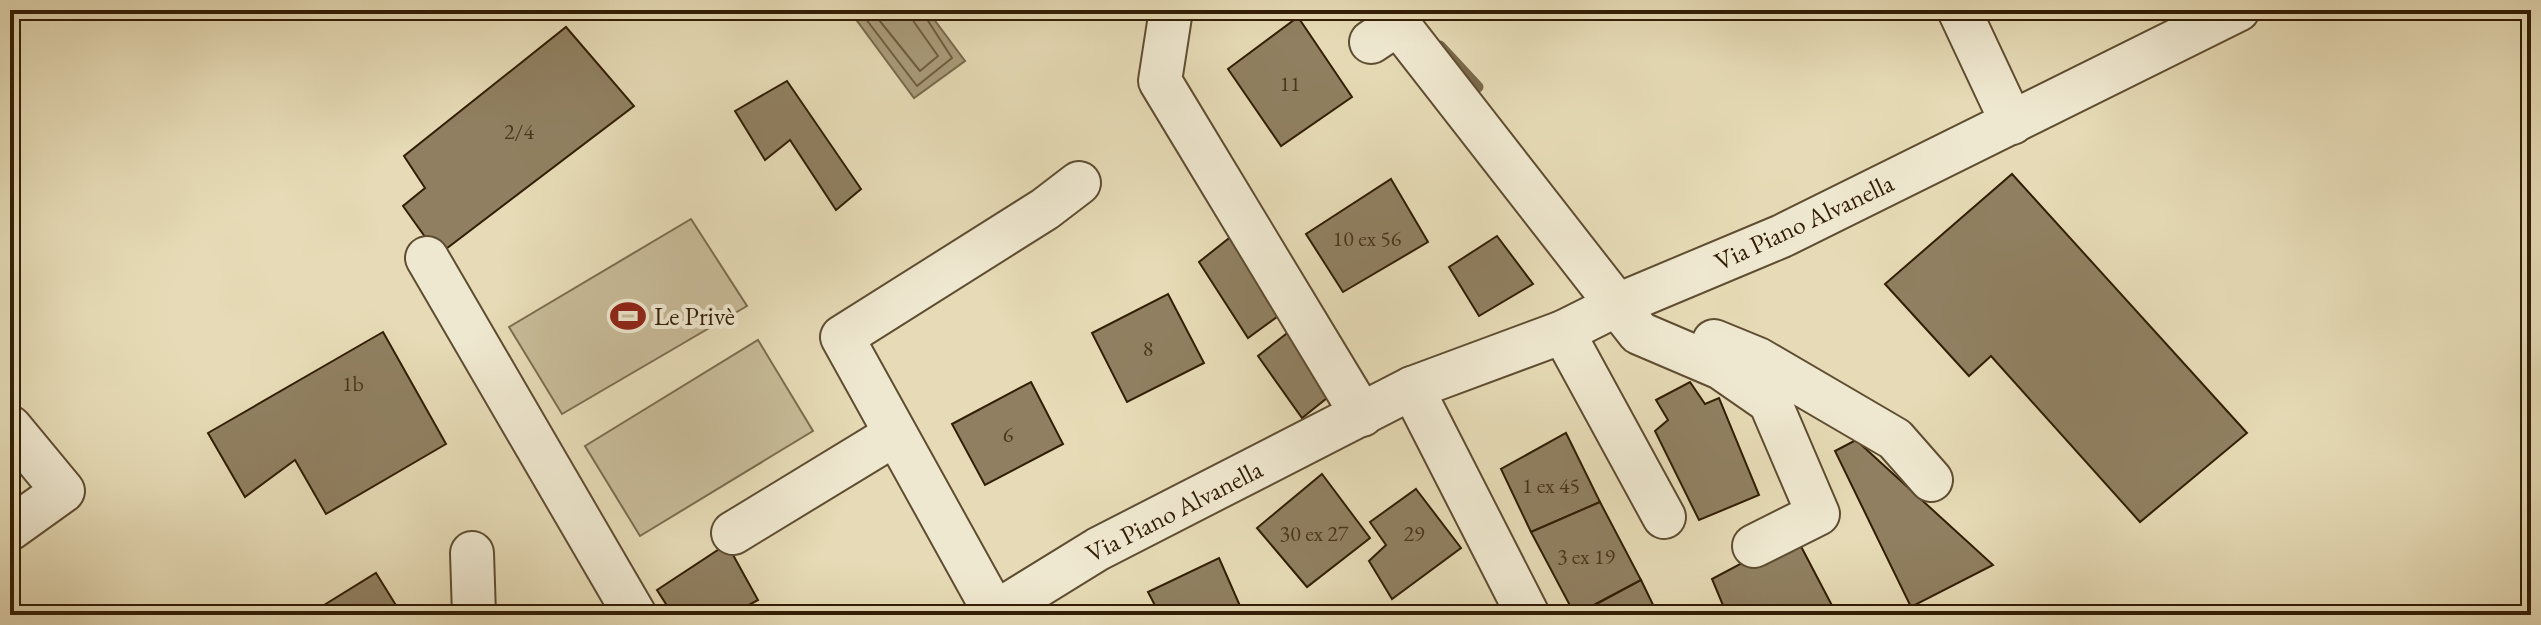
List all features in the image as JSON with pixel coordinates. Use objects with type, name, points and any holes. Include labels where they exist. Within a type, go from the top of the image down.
[{"type":"street","points":[[1171,10],[1160,81],[1362,415]]},
{"type":"street","points":[[1959,10],[2012,123]]},
{"type":"street","name":"Via Piano Alvanella","points":[[993,614],[1098,549],[1412,388],[1563,332],[1626,301],[1782,236],[2238,10]]},
{"type":"street","points":[[1371,42],[1398,24],[1626,301],[1639,333],[1721,368],[1770,402],[1818,514],[1754,546]]},
{"type":"street","points":[[993,614],[842,337],[1045,209],[1079,183]]},
{"type":"street","points":[[427,258],[635,615]]},
{"type":"street","points":[[1626,301],[1689,332],[1758,359],[1895,439],[1931,480]]},
{"type":"street","points":[[1563,332],[1664,517]]},
{"type":"street","points":[[1412,388],[1528,615]]},
{"type":"street","points":[[10,427],[63,491],[10,529]]},
{"type":"street","points":[[733,533],[894,435]]},
{"type":"street","points":[[472,553],[474,615]]},
{"type":"shaded area","name":"Le Privè","points":[[691,219],[747,306],[562,414],[509,327]]},
{"type":"shaded area","name":"Le Privè","points":[[758,340],[813,431],[640,536],[585,446]]},
{"type":"water","points":[[849,10],[927,10],[965,61],[914,98]]},
{"type":"building","points":[[1298,17],[1352,97],[1281,146],[1228,69]]},
{"type":"building","points":[[566,27],[634,106],[438,255],[403,206],[425,188],[404,156]]},
{"type":"building","points":[[787,81],[861,189],[836,210],[790,140],[765,160],[735,111]]},
{"type":"building","points":[[2012,174],[2247,433],[2140,522],[1991,356],[1969,376],[1885,284]]},
{"type":"building","points":[[1391,179],[1428,242],[1343,292],[1306,234]]},
{"type":"building","points":[[1238,231],[1288,309],[1248,338],[1199,262]]},
{"type":"building","points":[[1497,236],[1533,284],[1479,316],[1449,267]]},
{"type":"building","points":[[1168,294],[1204,363],[1127,402],[1092,333]]},
{"type":"building","points":[[1295,327],[1337,390],[1302,418],[1258,356]]},
{"type":"building","points":[[383,332],[446,444],[326,514],[295,460],[245,497],[208,433]]},
{"type":"building","points":[[1031,382],[1063,444],[985,485],[952,424]]},
{"type":"building","points":[[1690,382],[1705,404],[1719,398],[1759,495],[1699,520],[1655,431],[1668,420],[1656,400]]},
{"type":"building","points":[[1566,433],[1600,502],[1531,532],[1501,469]]},
{"type":"building","points":[[1856,440],[1993,565],[1911,607],[1835,451]]},
{"type":"building","points":[[1322,474],[1370,538],[1307,587],[1257,528]]},
{"type":"building","points":[[1416,489],[1461,548],[1392,599],[1369,561],[1386,545],[1370,522]]},
{"type":"building","points":[[1600,502],[1641,580],[1575,615],[1531,532]]},
{"type":"building","points":[[1795,535],[1837,615],[1727,615],[1712,579]]},
{"type":"building","points":[[727,544],[758,600],[734,613],[737,615],[673,615],[657,590]]},
{"type":"building","points":[[1219,558],[1244,615],[1160,615],[1148,592]]},
{"type":"building","points":[[376,573],[402,615],[319,615],[316,610]]},
{"type":"building","points":[[1641,580],[1658,615],[1576,615]]},
{"type":"waterway","points":[[1440,46],[1478,87]]},
{"type":"place","name":"Le Privè","points":[[628,316]]}]
